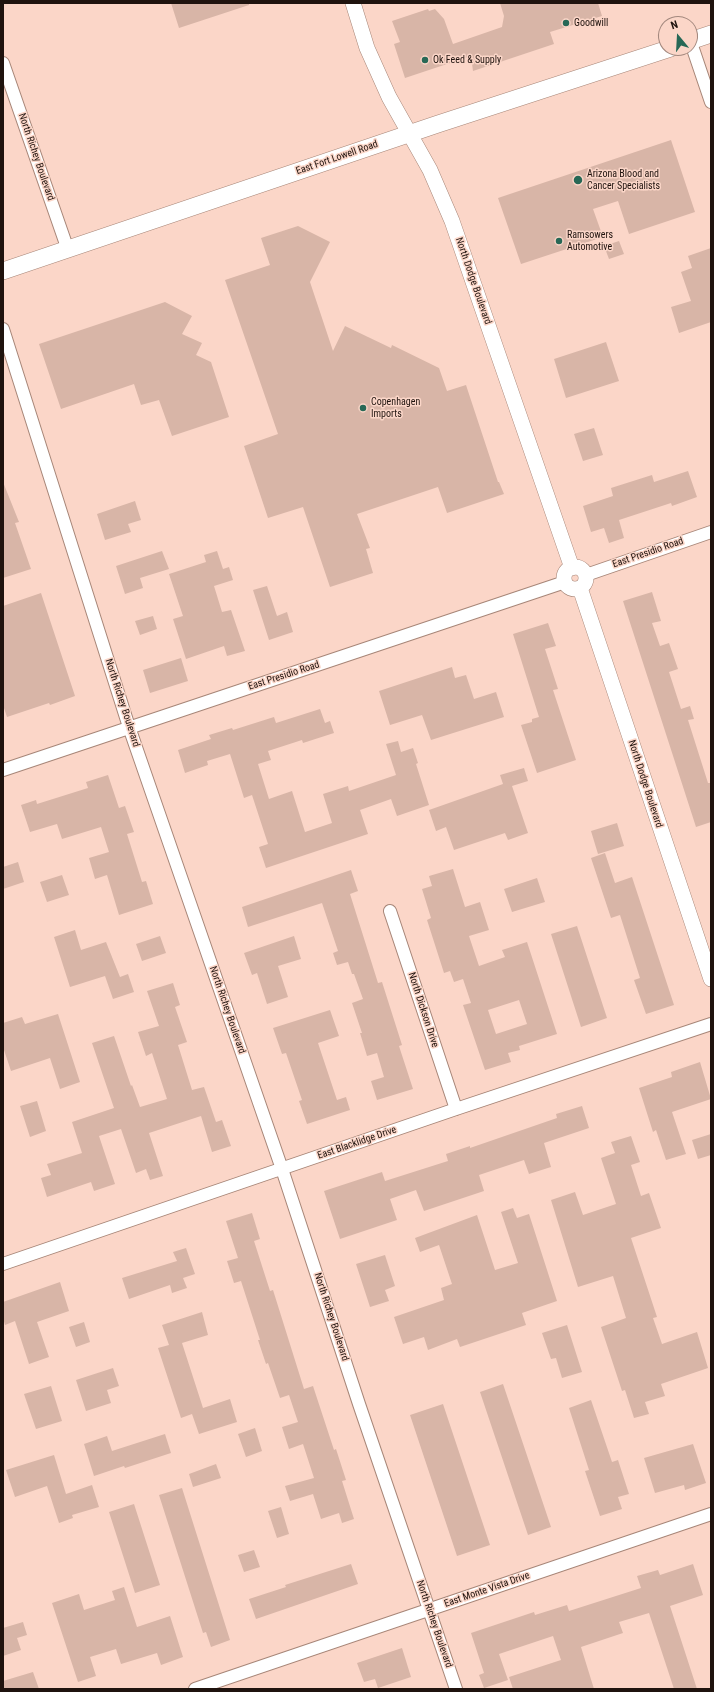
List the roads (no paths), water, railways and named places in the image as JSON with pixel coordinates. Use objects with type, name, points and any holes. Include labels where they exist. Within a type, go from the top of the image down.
[{"type":"main road","points":[[698,38],[711,34]]},
{"type":"main road","name":"East Fort Lowell Road","points":[[3,271],[409,134],[658,52]]},
{"type":"street","name":"North Dodge Boulevard","points":[[353,3],[367,48],[392,104],[430,170],[452,221],[572,568]]},
{"type":"street","points":[[695,56],[711,102]]},
{"type":"street","name":"North Richey Boulevard","points":[[3,64],[68,250]]},
{"type":"street","name":"North Richey Boulevard","points":[[3,329],[128,727],[282,1169],[359,1404],[456,1689]]},
{"type":"street","name":"East Presidio Road","points":[[583,581],[711,532]]},
{"type":"street","points":[[572,568],[579,568],[583,581],[573,589],[565,582],[565,574],[572,568]]},
{"type":"street","name":"North Dodge Boulevard","points":[[583,581],[711,979]]},
{"type":"street","name":"East Presidio Road","points":[[3,770],[565,582]]},
{"type":"street","name":"North Dickson Drive","points":[[390,911],[456,1109]]},
{"type":"street","name":"East Blacklidge Drive","points":[[3,1264],[456,1109],[711,1024]]},
{"type":"street","name":"East Monte Vista Drive","points":[[195,1689],[711,1514]]},
{"type":"place","name":"Goodwill","points":[[566,23]]},
{"type":"place","name":"Ok Feed & Supply","points":[[425,60]]},
{"type":"place","name":"Arizona Blood and Cancer Specialists","points":[[578,180]]},
{"type":"place","name":"Ramsowers Automotive","points":[[559,241]]},
{"type":"place","name":"Copenhagen Imports","points":[[363,408]]}]
